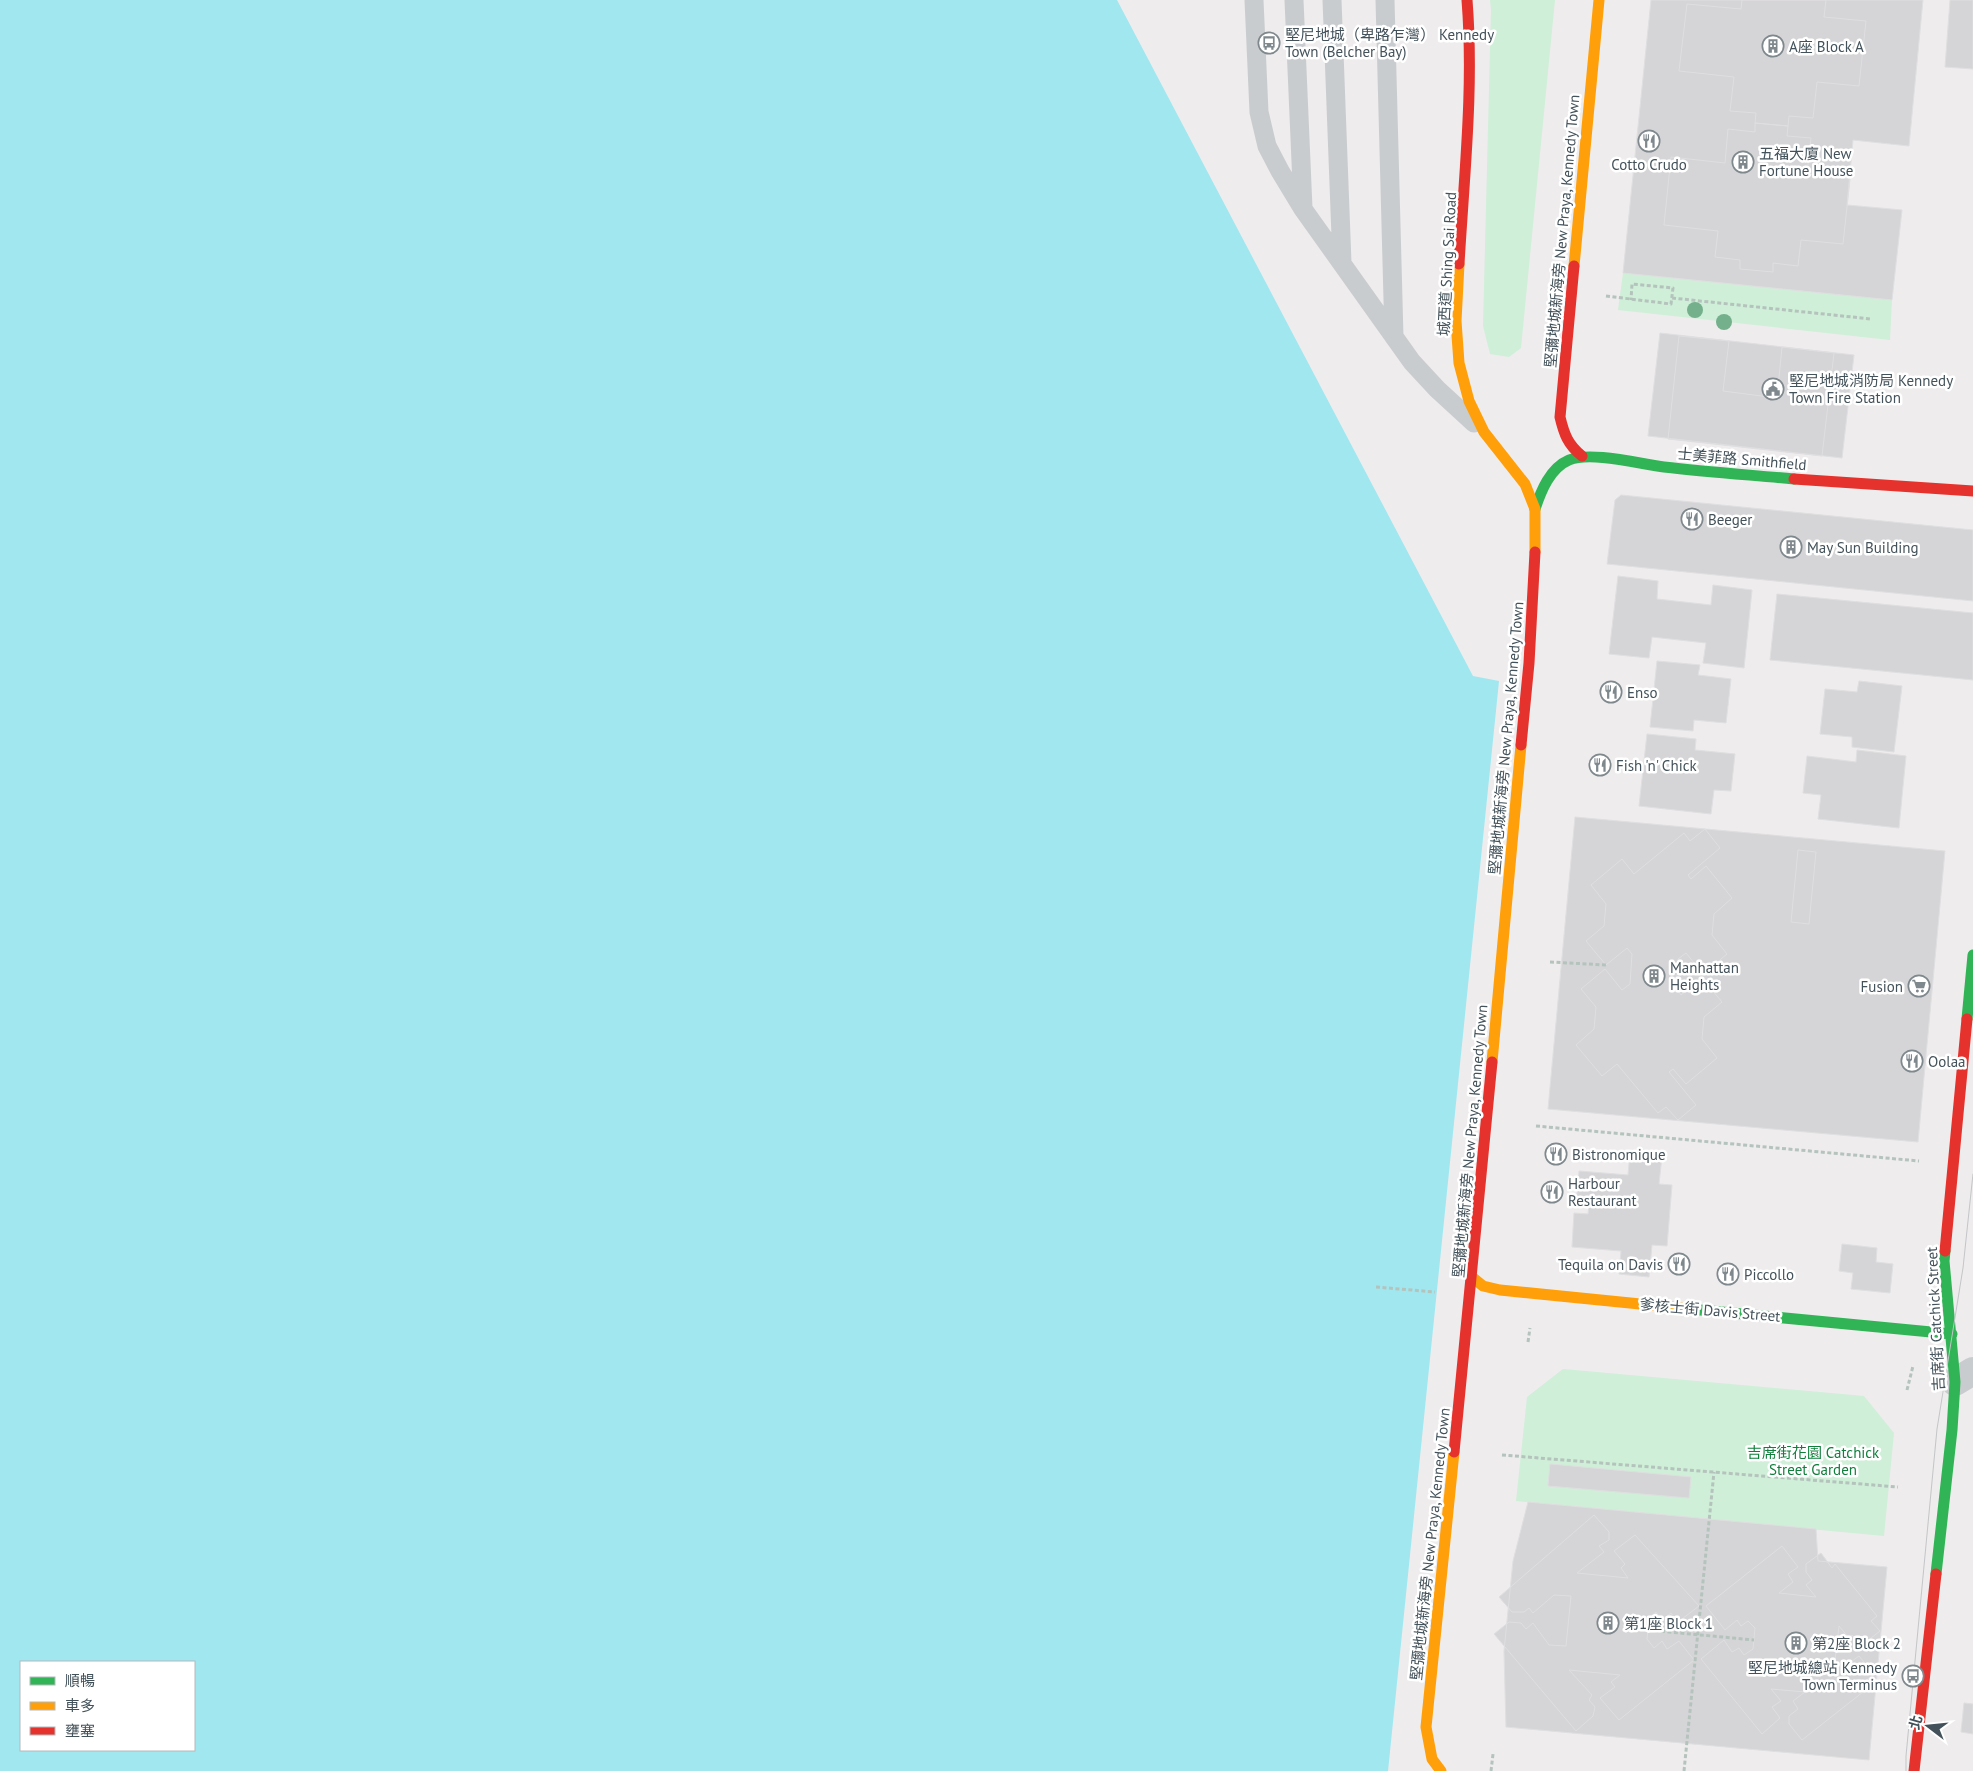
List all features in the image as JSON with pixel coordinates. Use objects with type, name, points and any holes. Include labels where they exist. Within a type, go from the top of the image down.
[{"type":"main road","name":"城西道 Shing Sai Road","points":[[1467,0],[1469,26],[1469,106],[1456,322],[1459,363],[1469,402],[1484,432],[1525,484],[1535,509]]},
{"type":"main road","name":"堅彌地城新海旁 New Praya, Kennedy Town","points":[[1582,456],[1572,449],[1564,438],[1560,416],[1599,0]]},
{"type":"main road","name":"士美菲路 Smithfield","points":[[1582,456],[1665,467],[1856,484],[1973,491]]},
{"type":"main road","points":[[1535,509],[1542,489],[1554,472],[1567,461],[1582,456]]},
{"type":"main road","name":"堅彌地城新海旁 New Praya, Kennedy Town","points":[[1441,1771],[1432,1759],[1426,1727],[1472,1277],[1529,663],[1535,564],[1535,509]]},
{"type":"main road","name":"吉席街 Catchick Street","points":[[1914,1771],[1952,1430],[1964,1377],[1952,1334],[1944,1261],[1973,955]]},
{"type":"main road","name":"爹核士街 Davis Street","points":[[1472,1277],[1483,1286],[1500,1290],[1952,1334]]},
{"type":"lane","points":[[1254,0],[1259,112],[1267,146],[1280,171],[1303,209],[1412,362],[1437,389],[1484,432]]},
{"type":"lane","points":[[1294,0],[1303,209]]},
{"type":"lane","points":[[1332,0],[1342,263]]},
{"type":"lane","points":[[1385,0],[1394,338]]},
{"type":"path","points":[[1605,296],[1631,300],[1671,304],[1673,288],[1632,284],[1631,300]]},
{"type":"path","points":[[1672,298],[1871,319]]},
{"type":"path","points":[[1550,962],[1606,965]]},
{"type":"path","points":[[1536,1126],[1920,1161]]},
{"type":"path","points":[[1376,1287],[1436,1292]]},
{"type":"path","points":[[1502,1455],[1898,1487]]},
{"type":"path","points":[[1684,1771],[1714,1472]]},
{"type":"path","points":[[1648,1630],[1754,1640]]},
{"type":"path","points":[[1491,1771],[1493,1754]]},
{"type":"green space","points":[[1490,0],[1555,0],[1521,348],[1509,357],[1490,354],[1483,326]]},
{"type":"green space","points":[[1623,273],[1892,300],[1890,340],[1618,310]]},
{"type":"green space","name":"吉席街花園 Catchick Street Garden","points":[[1563,1369],[1864,1396],[1894,1433],[1884,1536],[1516,1501],[1527,1397]]},
{"type":"water","points":[[0,0],[1117,0],[1473,676],[1499,681],[1388,1771],[0,1771]]},
{"type":"building","name":"五福大廈 New Fortune House","points":[[1651,0],[1923,0],[1909,146],[1853,140],[1847,205],[1902,210],[1892,300],[1623,273]]},
{"type":"building","name":"A座 Block A","points":[[1742,0],[1826,0],[1824,17],[1866,21],[1859,86],[1817,82],[1813,118],[1789,116],[1788,126],[1755,123],[1756,113],[1730,111],[1734,77],[1679,71],[1687,4],[1741,9]]},
{"type":"building","points":[[1950,0],[1973,0],[1973,69],[1945,67]]},
{"type":"building","points":[[1755,123],[1788,126],[1787,136],[1811,138],[1807,174],[1850,179],[1843,244],[1801,240],[1798,266],[1773,263],[1773,272],[1740,269],[1740,260],[1715,257],[1718,231],[1664,225],[1671,157],[1725,163],[1728,129],[1755,132]]},
{"type":"building","points":[[1660,333],[1854,355],[1842,458],[1648,436]]},
{"type":"building","points":[[1679,336],[1729,341],[1723,391],[1777,398],[1782,347],[1834,353],[1822,456],[1668,439]]},
{"type":"building","name":"May Sun Building","points":[[1621,495],[1973,530],[1973,601],[1607,564],[1615,500]]},
{"type":"building","points":[[1618,576],[1658,581],[1657,599],[1711,605],[1713,585],[1752,590],[1744,668],[1703,663],[1706,643],[1652,637],[1649,658],[1609,654]]},
{"type":"building","points":[[1777,594],[1973,613],[1973,680],[1770,660]]},
{"type":"building","points":[[1657,661],[1700,665],[1698,675],[1731,679],[1726,723],[1694,720],[1693,731],[1650,727]]},
{"type":"building","points":[[1859,681],[1902,686],[1894,752],[1852,747],[1852,737],[1820,734],[1825,689],[1857,692]]},
{"type":"building","points":[[1647,734],[1696,739],[1695,750],[1735,754],[1731,791],[1714,790],[1711,814],[1639,806]]},
{"type":"building","points":[[1857,750],[1906,756],[1899,828],[1818,819],[1821,795],[1803,793],[1807,756],[1856,762]]},
{"type":"building","points":[[1575,817],[1945,851],[1918,1142],[1548,1109]]},
{"type":"building","name":"Manhattan Heights","points":[[1705,829],[1720,848],[1688,875],[1691,879],[1706,866],[1732,898],[1714,914],[1712,935],[1727,954],[1703,974],[1686,953],[1678,959],[1676,988],[1681,995],[1702,978],[1722,1002],[1704,1017],[1702,1039],[1717,1058],[1686,1084],[1673,1069],[1669,1072],[1696,1105],[1678,1120],[1666,1107],[1658,1113],[1617,1064],[1602,1076],[1576,1045],[1594,1029],[1596,1007],[1581,989],[1605,969],[1622,990],[1630,984],[1632,954],[1627,948],[1606,965],[1586,941],[1604,926],[1606,904],[1591,885],[1622,859],[1634,874],[1684,833],[1690,841]]},
{"type":"building","points":[[1798,850],[1816,852],[1809,924],[1791,922]]},
{"type":"building","points":[[1630,1153],[1662,1156],[1659,1184],[1672,1185],[1667,1246],[1652,1245],[1649,1277],[1619,1274],[1621,1251],[1572,1247],[1574,1213],[1588,1214],[1589,1205],[1576,1204],[1579,1171],[1628,1175]]},
{"type":"building","points":[[1842,1244],[1877,1248],[1876,1262],[1893,1264],[1890,1293],[1851,1289],[1853,1273],[1839,1271]]},
{"type":"building","points":[[1550,1464],[1691,1477],[1689,1498],[1548,1486]]},
{"type":"building","points":[[1528,1502],[1816,1529],[1818,1561],[1887,1567],[1869,1760],[1506,1727],[1504,1651],[1513,1561]]},
{"type":"building","name":"第1座 Block 1","points":[[1594,1515],[1609,1532],[1609,1540],[1599,1546],[1604,1552],[1577,1573],[1628,1578],[1621,1568],[1625,1564],[1614,1551],[1635,1535],[1699,1606],[1678,1622],[1671,1613],[1662,1620],[1656,1612],[1649,1618],[1647,1639],[1654,1648],[1662,1641],[1667,1649],[1679,1641],[1694,1660],[1619,1720],[1600,1698],[1615,1687],[1611,1682],[1620,1675],[1569,1670],[1592,1695],[1589,1700],[1595,1707],[1593,1716],[1576,1731],[1494,1634],[1509,1622],[1521,1623],[1526,1629],[1533,1623],[1549,1645],[1566,1646],[1571,1596],[1554,1595],[1533,1613],[1529,1608],[1524,1612],[1512,1612],[1499,1597]]},
{"type":"building","name":"第2座 Block 2","points":[[1782,1546],[1798,1567],[1788,1574],[1793,1582],[1779,1593],[1816,1597],[1806,1585],[1812,1580],[1806,1572],[1806,1564],[1821,1553],[1832,1568],[1835,1564],[1877,1616],[1871,1621],[1880,1631],[1862,1645],[1852,1635],[1849,1638],[1839,1626],[1834,1669],[1845,1660],[1848,1664],[1859,1656],[1874,1674],[1864,1682],[1868,1688],[1802,1740],[1789,1724],[1789,1716],[1798,1709],[1793,1701],[1805,1692],[1771,1689],[1781,1701],[1772,1707],[1780,1718],[1762,1734],[1701,1659],[1724,1640],[1732,1652],[1739,1648],[1744,1655],[1753,1649],[1755,1628],[1748,1621],[1741,1626],[1737,1620],[1725,1630],[1706,1606]]},
{"type":"building","points":[[1964,1703],[1973,1704],[1973,1734],[1961,1732]]},
{"type":"tram line","points":[[1906,1771],[1937,1429],[1963,1268],[1973,1174]]},
{"type":"traffic: fast","points":[[1535,509],[1551,474],[1562,464],[1578,458],[1602,457],[1664,467],[1794,479]]},
{"type":"traffic: fast","points":[[1967,1019],[1973,955]]},
{"type":"traffic: fast","points":[[1936,1574],[1952,1430],[1955,1382],[1944,1261],[1945,1251]]},
{"type":"traffic: fast","points":[[1690,1309],[1952,1334]]},
{"type":"traffic: slow","points":[[1574,266],[1599,0]]},
{"type":"traffic: slow","points":[[1459,264],[1456,321],[1459,363],[1469,401],[1484,432],[1525,484],[1535,509],[1535,552]]},
{"type":"traffic: slow","points":[[1492,1062],[1521,745]]},
{"type":"traffic: slow","points":[[1472,1277],[1483,1286],[1500,1290],[1690,1309]]},
{"type":"traffic: slow","points":[[1441,1771],[1432,1759],[1426,1727],[1454,1452]]},
{"type":"traffic: jam","points":[[1459,264],[1469,99],[1467,0]]},
{"type":"traffic: jam","points":[[1574,266],[1560,417],[1567,439],[1582,456]]},
{"type":"traffic: jam","points":[[1794,479],[1973,491]]},
{"type":"traffic: jam","points":[[1521,745],[1529,663],[1535,552]]},
{"type":"traffic: jam","points":[[1945,1251],[1967,1019]]},
{"type":"traffic: jam","points":[[1454,1452],[1492,1062]]},
{"type":"traffic: jam","points":[[1914,1771],[1936,1574]]},
{"type":"place","name":"堅尼地城（卑路乍灣） Kennedy Town (Belcher Bay)","points":[[1269,43]]},
{"type":"place","name":"A座 Block A","points":[[1773,46]]},
{"type":"place","name":"Cotto Crudo","points":[[1649,141]]},
{"type":"place","name":"五福大廈 New Fortune House","points":[[1743,162]]},
{"type":"place","name":"堅尼地城消防局 Kennedy Town Fire Station","points":[[1773,389]]},
{"type":"place","name":"Beeger","points":[[1692,519]]},
{"type":"place","name":"May Sun Building","points":[[1791,547]]},
{"type":"place","name":"Enso","points":[[1611,692]]},
{"type":"place","name":"Fish 'n' Chick","points":[[1600,765]]},
{"type":"place","name":"Manhattan Heights","points":[[1654,976]]},
{"type":"place","name":"Fusion","points":[[1919,986]]},
{"type":"place","name":"Oolaa","points":[[1912,1061]]},
{"type":"place","name":"Bistronomique","points":[[1556,1154]]},
{"type":"place","name":"Harbour Restaurant","points":[[1552,1192]]},
{"type":"place","name":"Tequila on Davis","points":[[1679,1264]]},
{"type":"place","name":"Piccollo","points":[[1728,1274]]},
{"type":"place","name":"第1座 Block 1","points":[[1608,1623]]},
{"type":"place","name":"第2座 Block 2","points":[[1796,1643]]},
{"type":"place","name":"堅尼地城總站 Kennedy Town Terminus","points":[[1913,1676]]}]
